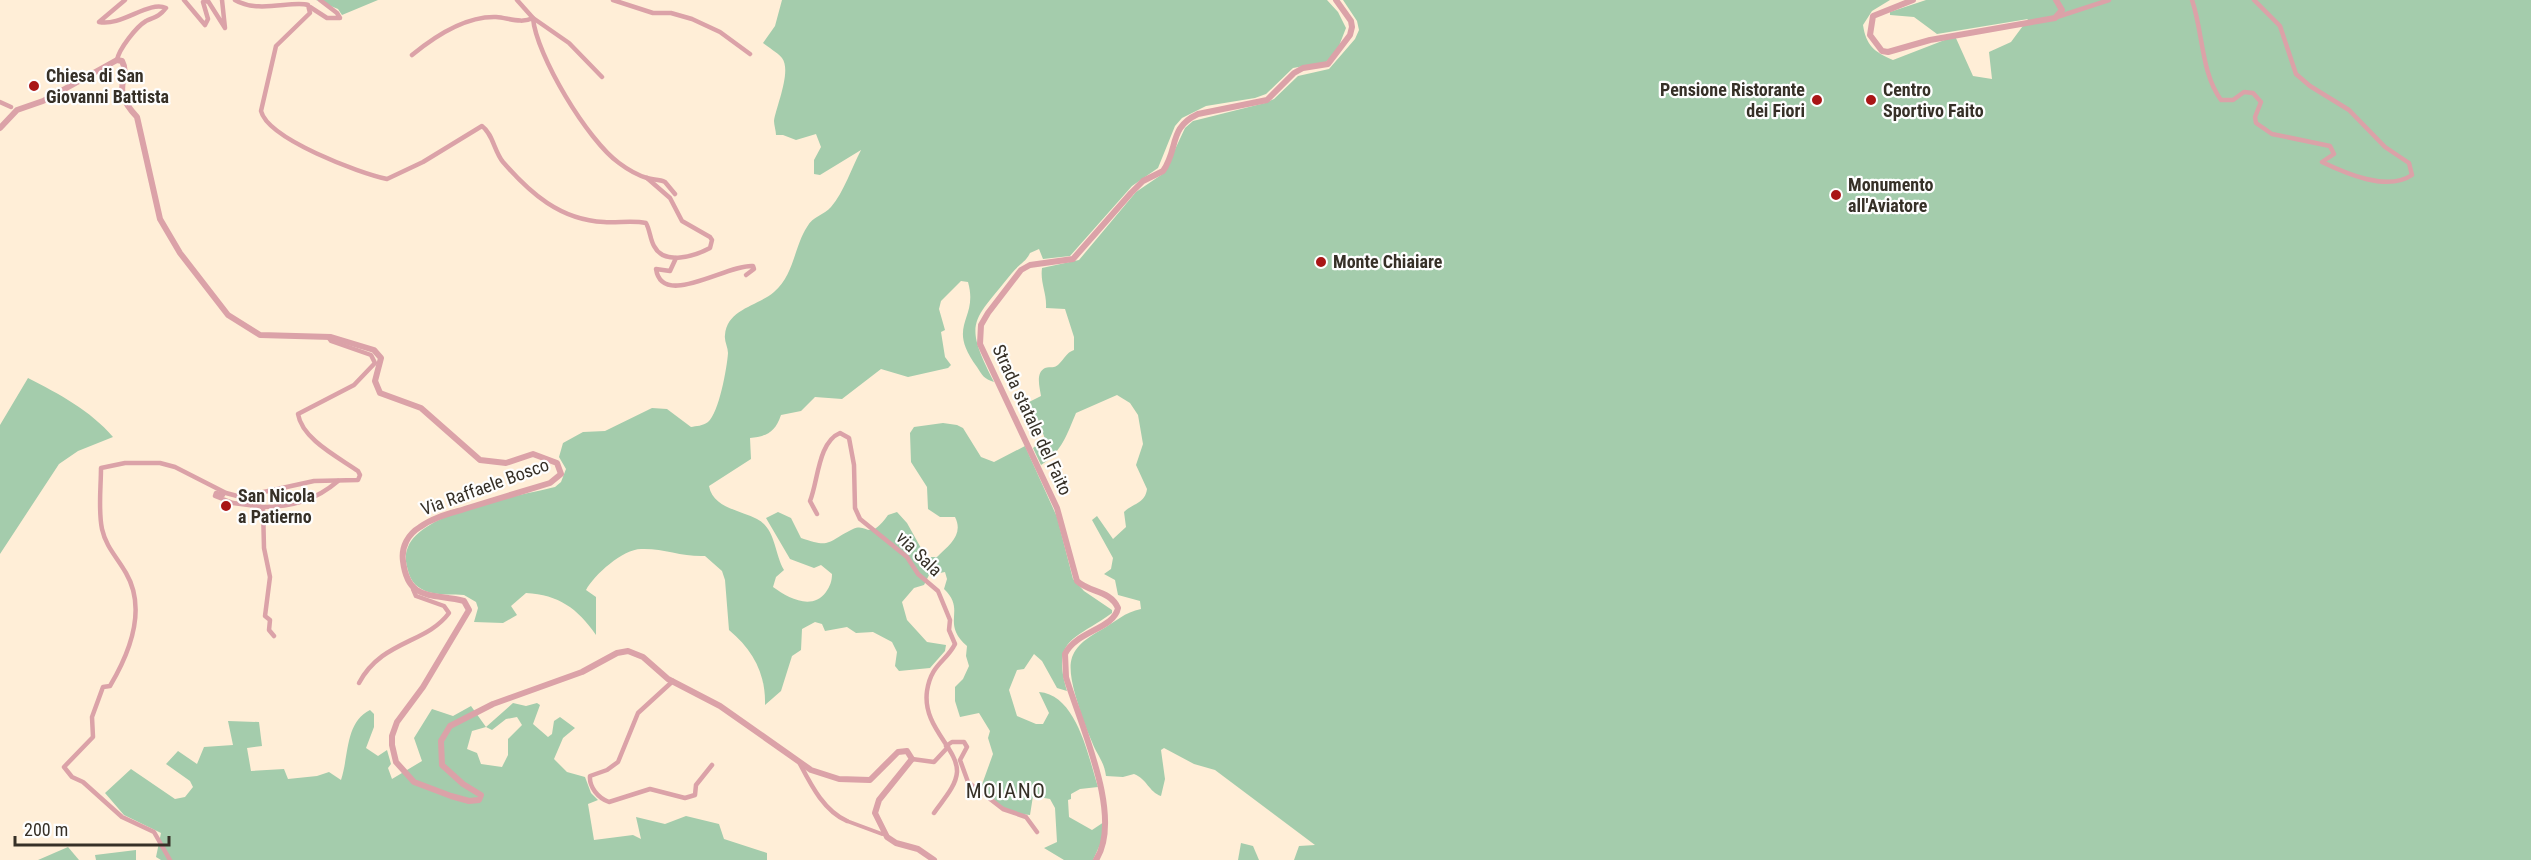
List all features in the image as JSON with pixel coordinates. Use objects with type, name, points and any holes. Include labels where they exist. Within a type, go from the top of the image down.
[{"type":"street","points":[[125,0],[99,22],[122,20],[147,8],[165,6]]},
{"type":"street","points":[[0,128],[14,109],[42,100],[117,60],[138,28],[164,11],[170,0]]},
{"type":"street","points":[[184,0],[205,25],[208,20],[203,2],[208,1],[225,28],[222,0]]},
{"type":"street","points":[[235,0],[254,6],[297,2],[308,5],[327,18],[340,18],[320,0]]},
{"type":"street","points":[[517,0],[533,18],[568,43],[602,77]]},
{"type":"street","points":[[613,0],[653,13],[671,13],[692,20],[720,32],[750,54]]},
{"type":"street","name":"Strada statale del Faito","points":[[1096,860],[1106,842],[1106,811],[1066,677],[1065,654],[1082,635],[1112,620],[1118,608],[1115,600],[1077,581],[1057,508],[980,344],[981,325],[1021,270],[1030,265],[1073,259],[1131,193],[1143,182],[1163,171],[1178,129],[1188,118],[1267,100],[1294,73],[1303,68],[1323,67],[1335,58],[1350,35],[1352,27],[1351,21],[1336,0]]},
{"type":"street","points":[[1913,0],[1877,12],[1873,16],[1870,22],[1870,35],[1882,51],[1888,52],[1929,40],[2055,18],[2109,0]]},
{"type":"street","points":[[2055,18],[2062,9],[2056,0]]},
{"type":"street","points":[[2192,0],[2202,36],[2208,72],[2214,90],[2222,100],[2233,100],[2244,92],[2253,93],[2261,102],[2255,117],[2256,123],[2272,134],[2330,146],[2334,154],[2322,162],[2353,176],[2377,180],[2405,178],[2412,175],[2409,163],[2385,147],[2349,110],[2316,90],[2296,74],[2280,26],[2254,0]]},
{"type":"street","points":[[308,5],[310,14],[280,39],[276,46],[262,99],[262,116],[283,136],[343,165],[387,179],[423,162],[482,126],[488,131],[501,160],[542,201],[584,220],[646,223],[658,252],[676,258],[710,248],[712,240],[691,228],[678,214],[670,198],[647,178],[612,157],[583,122],[546,59],[533,18]]},
{"type":"street","points":[[412,55],[436,36],[474,21],[496,17],[525,21],[533,18]]},
{"type":"street","name":"Via Raffaele Bosco","points":[[117,60],[124,63],[121,92],[136,117],[160,219],[180,253],[194,268],[215,302],[238,323],[260,335],[328,338],[379,354],[381,362],[375,381],[380,393],[421,408],[480,460],[506,463],[533,454],[557,463],[561,468],[561,474],[554,481],[443,514],[410,534],[402,553],[406,575],[413,589]]},
{"type":"street","points":[[0,102],[14,109]]},
{"type":"street","points":[[647,178],[665,182],[675,194]]},
{"type":"street","points":[[676,258],[670,271],[657,268],[656,271],[664,284],[669,287],[693,284],[719,272],[753,266],[754,269],[746,275]]},
{"type":"street","points":[[170,860],[154,832],[122,817],[83,782],[72,777],[64,767],[93,736],[92,717],[103,687],[110,686],[123,663],[135,615],[134,589],[125,572],[110,553],[101,527],[101,468],[125,463],[160,463],[175,467],[210,486],[242,497],[314,481],[358,480],[360,473],[306,433],[299,424],[298,414],[354,385],[375,363],[371,355],[328,338]]},
{"type":"street","name":"via Sala","points":[[817,514],[810,501],[816,488],[820,466],[834,436],[843,434],[849,438],[855,508],[860,519],[907,557],[918,574],[938,591],[950,620],[949,630],[955,644],[936,665],[927,689],[932,722],[947,746]]},
{"type":"street","points":[[234,495],[230,497],[218,493],[216,496],[233,502],[263,507],[285,507],[317,497],[338,481]]},
{"type":"street","points":[[263,507],[264,548],[270,577],[266,616],[270,620],[269,630],[274,636]]},
{"type":"street","points":[[413,589],[421,594],[464,601],[469,610],[423,687],[397,722],[392,736],[393,753],[401,771],[427,789],[469,801],[479,800],[481,795],[463,784],[442,765],[441,741],[450,726],[493,704],[582,672],[617,653],[628,651],[643,657],[674,681],[720,705],[800,764],[839,779],[863,781],[875,776],[898,752],[907,751],[912,759]]},
{"type":"street","points":[[359,683],[376,659],[435,626],[448,613],[444,606],[416,597],[413,589]]},
{"type":"street","points":[[674,681],[638,713],[618,762],[607,770],[590,776],[592,788],[600,798],[609,801],[650,789],[689,798],[695,795],[696,785],[712,765]]},
{"type":"street","points":[[912,759],[934,762],[952,742],[964,742],[967,747],[960,760],[968,782],[1003,809],[1026,817],[1037,832]]},
{"type":"street","points":[[934,813],[950,790],[957,772],[953,755],[947,746]]},
{"type":"street","points":[[912,759],[879,801],[875,813],[887,837],[896,843],[918,849],[934,860]]},
{"type":"street","points":[[800,764],[813,788],[837,816],[882,834]]},
{"type":"green space","points":[[316,0],[378,0],[342,15],[338,9]]},
{"type":"green space","points":[[782,0],[1327,0],[1338,12],[1346,28],[1337,51],[1326,62],[1293,68],[1266,94],[1206,106],[1182,118],[1175,126],[1158,168],[1132,186],[1070,256],[1043,259],[1039,249],[1030,253],[988,303],[976,323],[978,346],[994,382],[982,374],[968,353],[964,341],[963,331],[970,306],[970,295],[968,282],[961,281],[941,301],[939,309],[945,330],[941,332],[945,357],[951,365],[948,368],[908,377],[881,369],[842,399],[815,397],[801,411],[781,415],[770,432],[750,438],[751,459],[709,486],[721,504],[763,523],[771,535],[784,570],[776,577],[773,587],[786,595],[807,602],[820,598],[826,592],[832,574],[821,565],[814,568],[790,559],[766,518],[778,512],[791,518],[801,538],[824,543],[853,529],[872,530],[888,515],[897,512],[907,523],[926,557],[937,557],[954,539],[958,529],[957,523],[955,517],[940,517],[928,509],[927,487],[911,462],[910,433],[914,427],[943,423],[957,425],[963,428],[981,457],[994,462],[1025,446],[1057,517],[1073,579],[1084,591],[1112,610],[1112,613],[1077,636],[1064,650],[1063,674],[1067,691],[1057,688],[1042,661],[1034,654],[1024,669],[1017,670],[1009,690],[1017,716],[1036,724],[1043,724],[1049,713],[1039,692],[1052,696],[1063,704],[1079,729],[1098,787],[1080,789],[1071,794],[1071,799],[1068,800],[1069,817],[1092,830],[1104,822],[1103,838],[1093,860],[1064,860],[1044,848],[1057,842],[1055,808],[1050,799],[1033,796],[1030,815],[1010,813],[980,790],[993,754],[988,738],[990,731],[979,713],[960,717],[955,701],[955,687],[963,679],[969,666],[966,656],[967,646],[955,630],[954,604],[944,589],[947,579],[945,572],[929,575],[924,585],[914,588],[902,602],[907,620],[927,642],[946,645],[945,651],[930,668],[899,671],[895,666],[897,652],[892,642],[873,632],[856,633],[847,627],[825,631],[822,624],[815,622],[802,629],[801,650],[792,656],[781,691],[765,705],[763,683],[756,663],[745,646],[729,630],[725,580],[722,571],[705,556],[641,549],[618,558],[602,570],[586,590],[596,597],[596,635],[574,610],[558,600],[538,594],[526,593],[511,606],[517,615],[503,623],[474,622],[478,608],[476,602],[464,595],[439,594],[424,590],[418,587],[409,574],[406,554],[417,534],[451,515],[474,507],[555,487],[561,482],[566,469],[559,457],[563,443],[583,432],[605,431],[652,408],[667,409],[691,427],[704,424],[712,417],[722,390],[726,369],[727,326],[737,314],[767,297],[781,285],[807,227],[812,220],[828,210],[836,201],[861,150],[820,175],[814,174],[814,160],[821,147],[816,134],[796,140],[776,135],[774,121],[784,80],[785,64],[780,56],[763,43],[775,26]]},
{"type":"green space","points":[[1343,0],[1890,0],[1872,11],[1863,25],[1866,38],[1876,51],[1893,60],[1955,36],[1973,76],[1992,79],[1989,52],[2011,42],[2028,19],[1937,34],[1914,17],[1890,15],[1890,12],[1926,0],[2531,0],[2531,860],[1294,860],[1299,846],[1315,845],[1215,770],[1194,764],[1164,748],[1161,750],[1165,779],[1161,796],[1134,774],[1123,777],[1106,776],[1079,707],[1072,682],[1071,664],[1076,649],[1082,643],[1125,615],[1141,609],[1140,601],[1118,595],[1115,580],[1104,574],[1111,569],[1113,558],[1092,520],[1097,516],[1113,539],[1126,527],[1124,512],[1144,498],[1146,494],[1147,489],[1136,465],[1143,444],[1138,415],[1130,403],[1117,395],[1076,413],[1059,448],[1041,465],[1033,448],[1045,439],[1038,419],[1031,416],[1029,402],[1041,396],[1039,381],[1042,370],[1057,366],[1067,354],[1074,350],[1074,337],[1065,309],[1046,308],[1042,268],[1079,260],[1136,192],[1164,173],[1185,128],[1193,121],[1265,103],[1274,99],[1298,76],[1329,69],[1355,39],[1359,30],[1357,21]]},
{"type":"green space","points":[[28,378],[84,411],[113,437],[78,451],[59,464],[0,554],[0,425]]},
{"type":"green space","points":[[513,703],[526,706],[537,703],[540,705],[533,724],[548,737],[552,734],[554,721],[560,717],[575,728],[563,738],[554,759],[567,772],[585,777],[591,793],[598,800],[588,804],[594,840],[633,835],[641,839],[636,817],[665,824],[686,816],[719,824],[724,839],[767,853],[767,860],[161,860],[156,857],[161,833],[124,815],[105,793],[131,769],[175,799],[185,797],[193,787],[190,781],[166,764],[178,751],[197,764],[204,747],[233,745],[228,721],[259,722],[262,746],[247,748],[251,771],[284,769],[288,779],[317,776],[329,772],[341,780],[352,731],[362,715],[370,710],[374,714],[374,727],[366,748],[378,756],[387,750],[391,764],[388,768],[392,779],[422,761],[414,738],[432,709],[453,716],[471,706],[486,727]],"holes":[[[517,717],[522,725],[508,739],[508,755],[502,767],[481,764],[477,753],[467,749],[472,731],[486,727],[492,730],[506,719]]]},
{"type":"green space","points":[[1241,843],[1253,846],[1259,860],[1238,860]]},
{"type":"green space","points":[[68,847],[79,860],[38,860]]},
{"type":"green space","points":[[136,850],[136,860],[96,860],[95,855]]},
{"type":"place","name":"Chiesa di San Giovanni Battista","points":[[34,86]]},
{"type":"place","name":"Pensione Ristorante dei Fiori","points":[[1817,100]]},
{"type":"place","name":"Centro Sportivo Faito","points":[[1871,100]]},
{"type":"place","name":"Monumento all'Aviatore","points":[[1836,195]]},
{"type":"place","name":"Monte Chiaiare","points":[[1321,262]]},
{"type":"place","name":"San Nicola a Patierno","points":[[226,506]]},
{"type":"district","name":"MOIANO","points":[[1006,791]]}]
